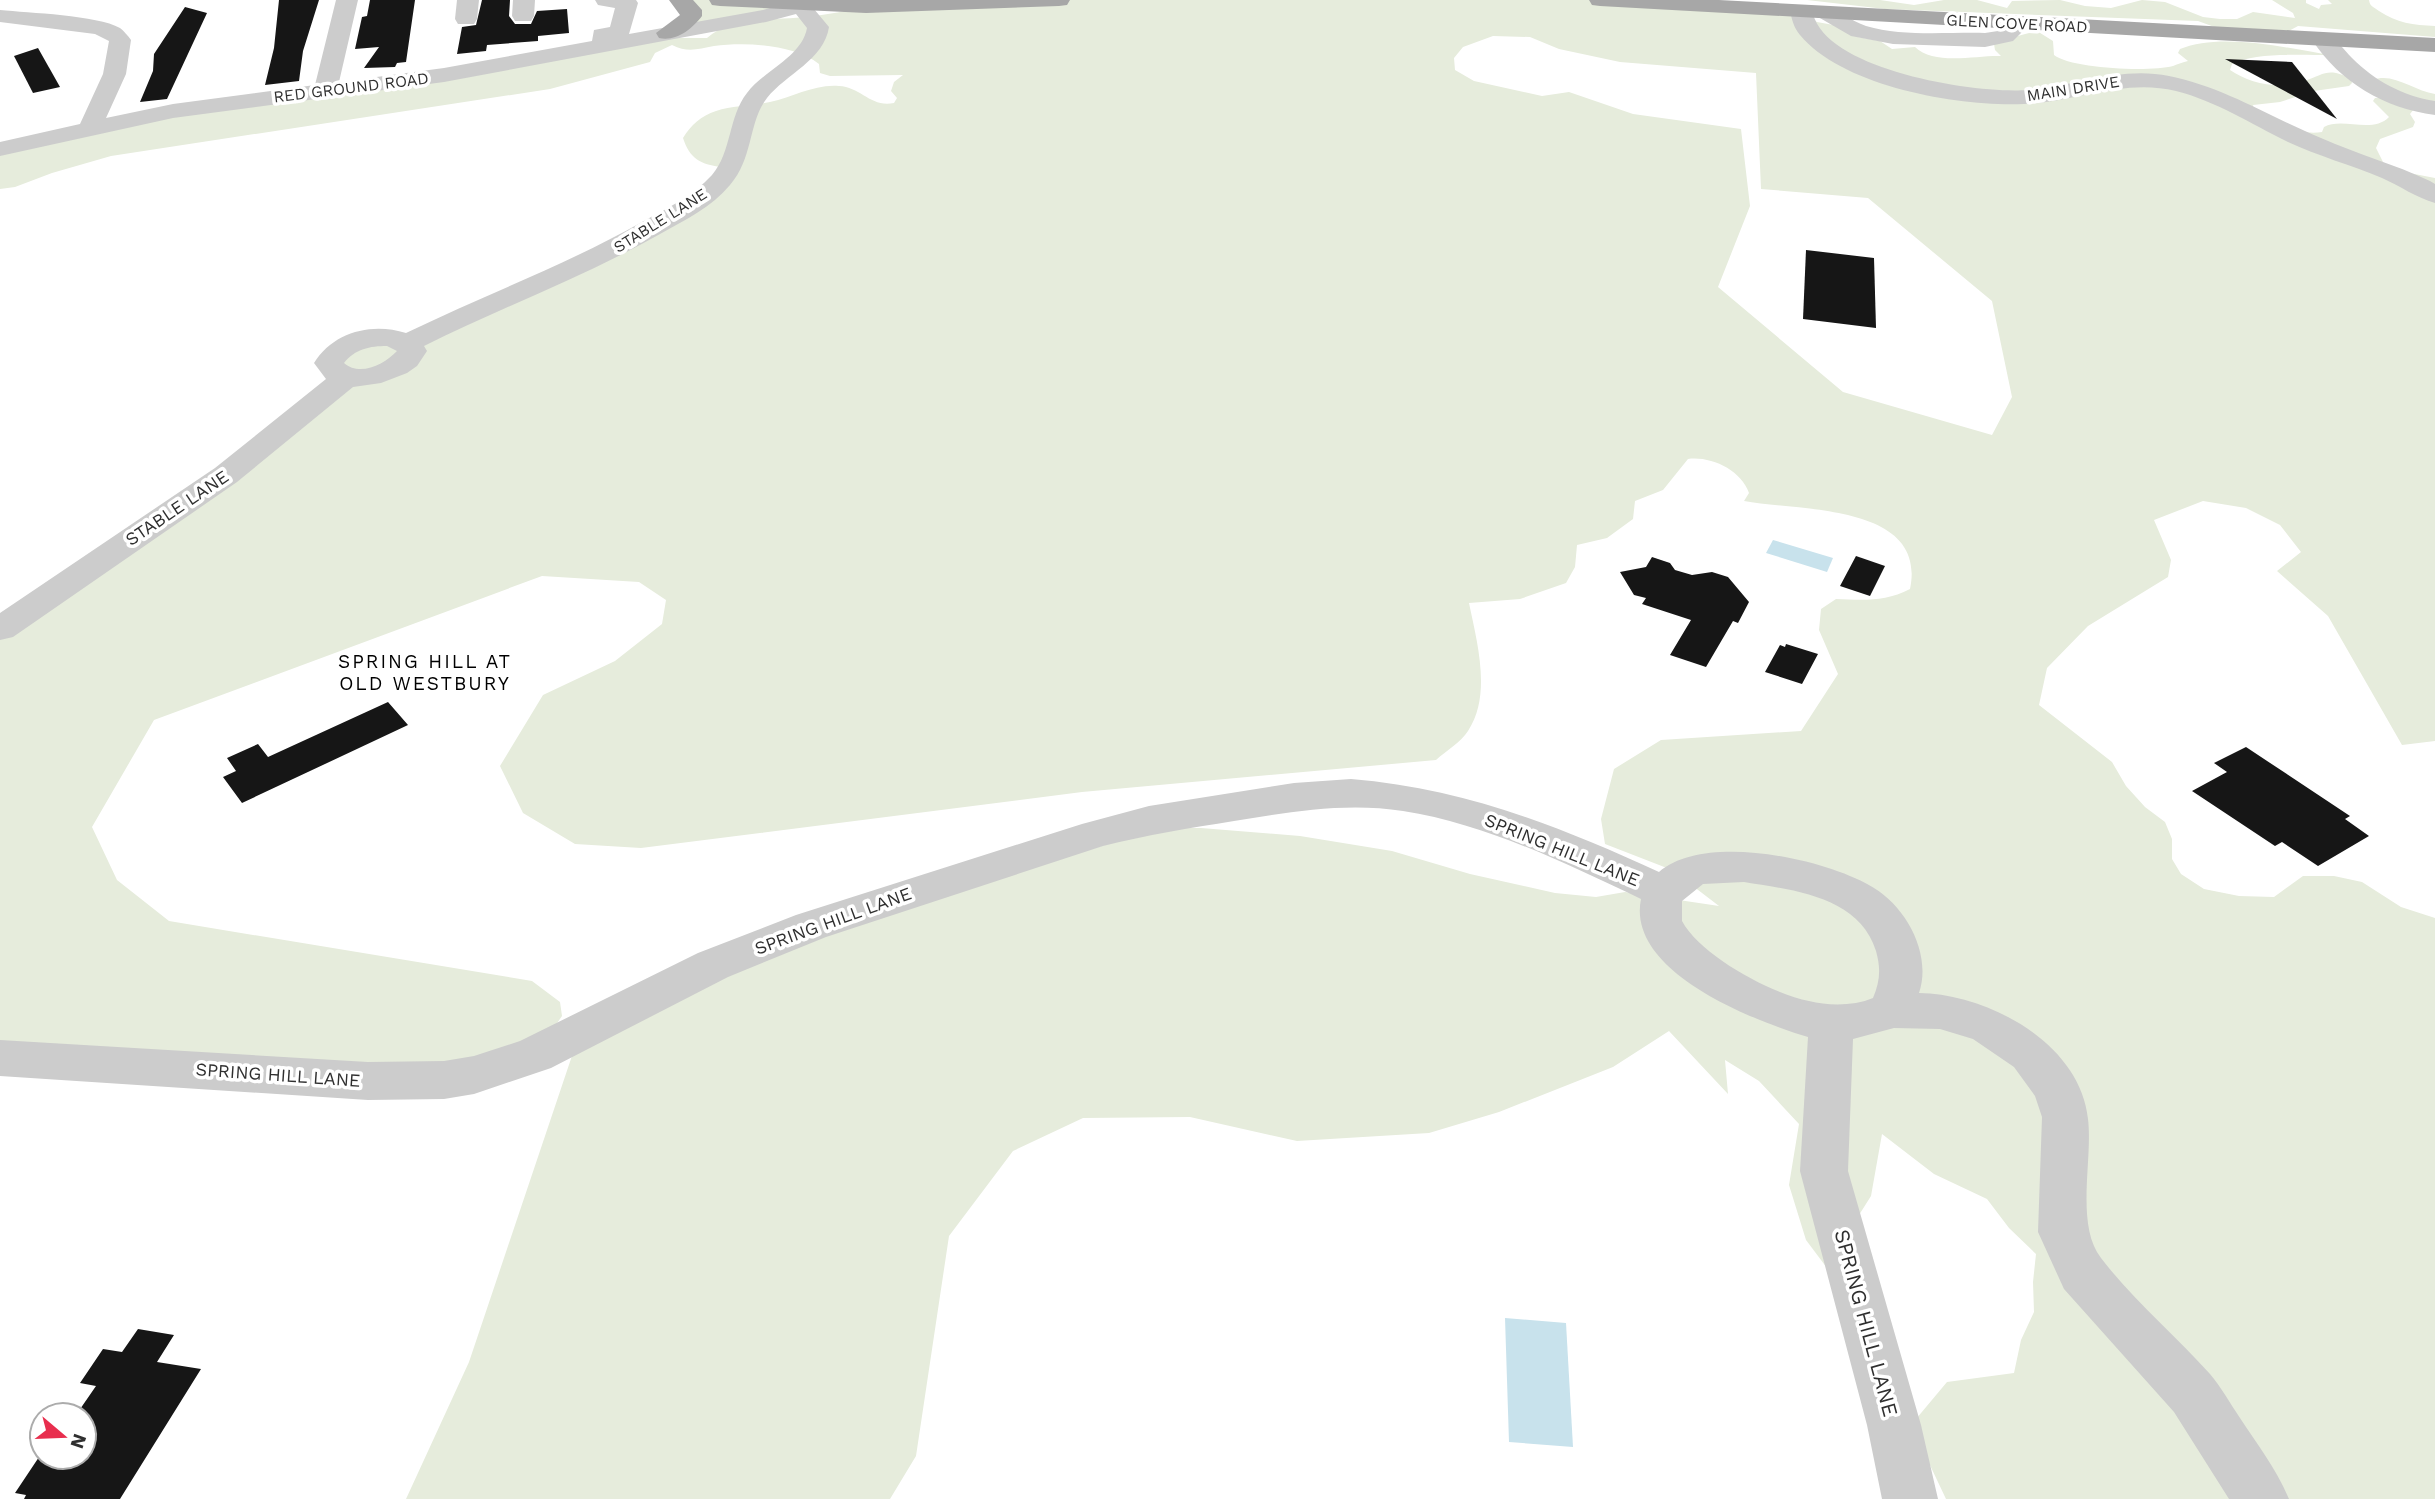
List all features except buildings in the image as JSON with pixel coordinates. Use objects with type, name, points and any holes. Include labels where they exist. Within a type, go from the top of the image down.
[{"type":"main road","points":[[667,33],[691,16],[691,10],[680,0]]},
{"type":"main road","points":[[720,0],[798,5]]},
{"type":"main road","points":[[866,7],[1059,0]]},
{"type":"main road","name":"GLEN COVE ROAD","points":[[1600,0],[2435,45]]},
{"type":"street","points":[[0,15],[36,0]]},
{"type":"street","points":[[325,91],[347,0]]},
{"type":"street","points":[[59,1],[51,6],[81,8],[88,4]]},
{"type":"street","points":[[603,46],[602,35],[620,32],[623,1]]},
{"type":"street","points":[[798,5],[866,7]]},
{"type":"street","name":"RED GROUND ROAD","points":[[702,28],[798,5]]},
{"type":"street","name":"RED GROUND ROAD","points":[[0,149],[173,111],[444,75],[522,53],[603,46],[739,21],[798,5]]},
{"type":"street","name":"STABLE LANE","points":[[0,629],[226,475],[348,377],[331,369],[329,363],[340,349],[376,337],[400,339],[408,343],[458,317],[621,246],[682,211],[717,185],[736,158],[745,118],[755,96],[795,61],[816,37],[818,27],[798,5]]},
{"type":"street","points":[[1812,11],[1869,34],[1975,48],[2005,36],[2020,23]]},
{"type":"street","name":"MAIN DRIVE","points":[[1812,11],[1808,30],[1833,51],[1871,70],[1907,83],[1967,95],[2022,97],[2056,94],[2123,79],[2166,82],[2223,98],[2313,144],[2384,170],[2435,195]]},
{"type":"street","points":[[0,15],[99,28],[113,33],[120,40],[120,52],[113,77],[90,128]]},
{"type":"street","points":[[2323,40],[2347,69],[2371,86],[2403,102],[2435,108]]},
{"type":"street","name":"SPRING HILL LANE","points":[[0,1058],[369,1081],[444,1080],[474,1075],[535,1055],[713,965],[811,926],[1096,834],[1149,820],[1294,796],[1351,793],[1403,797],[1493,819],[1664,892]]},
{"type":"street","points":[[1891,1010],[1902,977],[1896,938],[1873,908],[1837,887],[1744,867],[1711,868],[1686,873],[1664,892],[1659,906],[1660,921],[1671,940],[1692,961],[1762,1003],[1809,1019],[1830,1022],[1869,1020],[1891,1010],[1940,1011],[1988,1026],[2030,1054],[2056,1089],[2065,1117],[2063,1232],[2082,1273],[2193,1394],[2261,1499]]},
{"type":"street","name":"SPRING HILL LANE","points":[[1830,1022],[1824,1171],[1894,1424],[1910,1499]]},
{"type":"green space","points":[[680,0],[1600,0],[1801,11],[1817,22],[1839,26],[1858,37],[1880,41],[1892,49],[1915,47],[1923,53],[1944,58],[2001,56],[1995,50],[1994,44],[2037,31],[2053,41],[2054,55],[2063,60],[2112,68],[2147,69],[2173,66],[2188,61],[2178,53],[2180,49],[2215,42],[2254,43],[2330,55],[2266,56],[2232,64],[2230,70],[2238,75],[2266,84],[2295,84],[2332,73],[2351,79],[2349,86],[2314,91],[2280,102],[2253,105],[2254,111],[2304,132],[2322,132],[2324,127],[2331,124],[2375,124],[2389,117],[2373,101],[2375,98],[2394,97],[2373,80],[2388,78],[2435,94],[2435,109],[2414,109],[2410,114],[2415,122],[2413,127],[2380,139],[2376,148],[2384,164],[2404,172],[2435,178],[2435,741],[2402,745],[2328,616],[2277,571],[2301,552],[2280,525],[2246,508],[2203,501],[2154,520],[2171,560],[2168,577],[2088,626],[2047,668],[2039,705],[2112,762],[2126,786],[2145,807],[2165,822],[2172,839],[2172,859],[2181,874],[2204,889],[2239,896],[2274,897],[2303,876],[2334,876],[2362,882],[2401,907],[2435,918],[2435,1499],[1946,1499],[1911,1425],[1947,1382],[2014,1373],[2021,1340],[2034,1312],[2036,1254],[2009,1228],[1987,1199],[1934,1174],[1882,1134],[1871,1196],[1847,1234],[1833,1276],[1806,1240],[1789,1185],[1799,1124],[1759,1081],[1725,1060],[1728,1094],[1669,1031],[1613,1067],[1499,1112],[1429,1133],[1297,1141],[1190,1117],[1083,1118],[1013,1151],[949,1236],[916,1456],[890,1499],[406,1499],[469,1362],[580,1032],[713,965],[1160,828],[1201,828],[1300,836],[1392,851],[1470,874],[1555,893],[1596,897],[1625,892],[1719,906],[1672,870],[1605,844],[1601,819],[1614,769],[1661,740],[1801,731],[1838,674],[1819,630],[1821,609],[1836,599],[1883,598],[1910,589],[1910,561],[1899,540],[1879,526],[1854,516],[1744,501],[1749,493],[1732,471],[1715,462],[1688,459],[1663,490],[1635,501],[1633,519],[1607,538],[1577,545],[1575,567],[1566,583],[1520,599],[1469,603],[1480,668],[1479,701],[1468,731],[1436,760],[1082,792],[641,848],[575,844],[523,813],[500,766],[543,695],[615,661],[662,624],[666,600],[639,582],[542,576],[154,720],[92,827],[117,880],[169,921],[532,981],[560,1002],[562,1016],[535,1055],[474,1075],[0,1044],[0,629],[356,378],[682,211],[721,167],[707,164],[693,156],[683,138],[693,125],[706,116],[722,109],[770,102],[830,86],[847,87],[879,103],[894,103],[897,98],[891,91],[894,82],[903,75],[830,76],[820,73],[819,64],[809,57],[769,46],[726,45],[688,50],[672,45],[655,53],[650,62],[550,89],[111,156],[15,187],[0,189],[0,153],[138,122],[674,38],[707,38],[744,22],[815,16],[859,8],[798,7],[667,33],[686,22]],"holes":[[[1493,36],[1530,37],[1559,49],[1620,62],[1756,73],[1761,189],[1868,198],[1992,301],[2012,397],[1992,435],[1843,392],[1718,287],[1750,206],[1741,129],[1633,114],[1569,92],[1542,96],[1474,81],[1455,70],[1454,58],[1463,47]]]},
{"type":"green space","points":[[1807,0],[1880,0],[1914,5],[1944,0],[1977,0],[2007,8],[2012,1],[2060,0],[2111,8],[2142,0],[2165,2],[2203,17],[2237,19],[2253,12],[2295,18],[2293,13],[2272,0],[2306,0],[2306,3],[2319,9],[2321,5],[2332,4],[2328,0],[2369,0],[2372,6],[2399,21],[2435,26],[2435,37],[2298,26],[2285,33],[2220,29],[2198,21],[1885,9]]},
{"type":"green space","points":[[365,344],[401,347],[396,363],[349,373],[340,357]]},
{"type":"water","points":[[1773,540],[1833,558],[1827,572],[1766,553]]},
{"type":"water","points":[[1505,1318],[1566,1323],[1573,1447],[1509,1442]]},
{"type":"district","name":"SPRING HILL AT OLD WESTBURY","points":[[425,672]]}]
